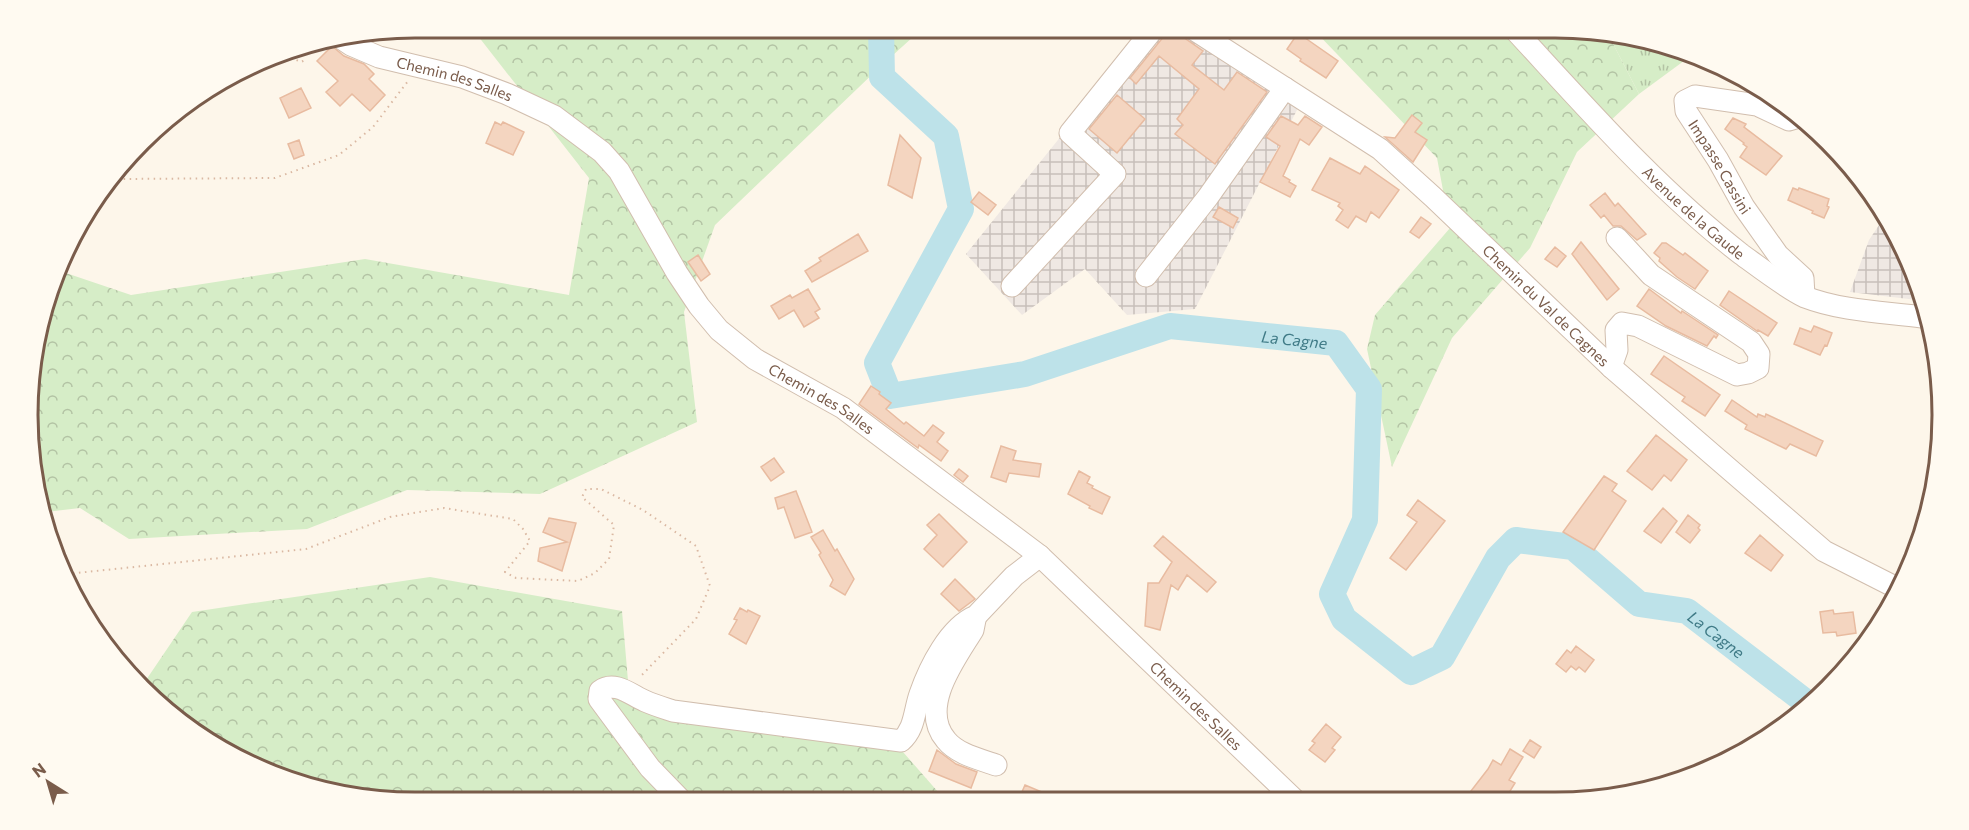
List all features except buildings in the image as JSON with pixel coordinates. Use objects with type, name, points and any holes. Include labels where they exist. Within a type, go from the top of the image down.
[{"type":"street","points":[[1012,286],[1115,174],[1070,133],[1146,38]]},
{"type":"street","name":"Chemin du Val de Cagnes","points":[[1207,38],[1380,149],[1611,367],[1824,551],[1891,585]]},
{"type":"street","name":"Avenue de la Gaude","points":[[1522,38],[1636,160],[1704,225],[1759,267],[1804,296],[1838,306],[1919,317]]},
{"type":"street","name":"Chemin des Salles","points":[[349,44],[379,57],[462,77],[507,94],[554,116],[602,152],[619,171],[677,273],[699,306],[719,330],[755,359],[843,408],[1040,556],[1287,792]]},
{"type":"street","points":[[1146,276],[1208,197],[1285,88]]},
{"type":"street","name":"Impasse Cassini","points":[[1788,119],[1757,105],[1695,96],[1685,101],[1686,111],[1718,160],[1744,207],[1778,255],[1803,278],[1804,296]]},
{"type":"street","points":[[1611,367],[1617,350],[1616,330],[1622,322],[1638,326],[1737,375],[1748,374],[1758,368],[1760,354],[1751,342],[1651,275],[1617,238]]},
{"type":"street","points":[[673,792],[650,768],[599,699],[600,691],[605,687],[612,686],[627,691],[644,701],[673,711],[902,741],[909,734],[919,696],[931,666],[949,640],[969,619],[976,616],[1014,576],[1040,556]]},
{"type":"street","points":[[976,616],[973,630],[941,684],[936,712],[940,732],[946,741],[963,753],[996,765]]},
{"type":"path","points":[[293,58],[301,62],[307,59]]},
{"type":"path","points":[[121,179],[275,178],[339,155],[373,127],[406,85],[415,67]]},
{"type":"path","points":[[72,573],[306,549],[390,517],[444,508],[513,519],[530,541],[505,572],[516,578],[578,581],[596,573],[609,559],[614,525],[582,497],[586,489],[601,489],[643,510],[696,546],[710,586],[696,619],[627,691]]},
{"type":"shaded area","points":[[1140,38],[1195,38],[1298,108],[1195,309],[1127,315],[1085,269],[1022,315],[966,254]]},
{"type":"shaded area","points":[[1880,224],[1893,248],[1913,300],[1850,292],[1869,240]]},
{"type":"green space","points":[[480,38],[912,38],[715,225],[684,312],[697,422],[540,494],[407,490],[307,529],[129,539],[80,508],[50,512],[38,440],[38,390],[50,317],[65,273],[131,295],[365,259],[569,295],[589,178]]},
{"type":"green space","points":[[1322,38],[1579,38],[1612,42],[1639,94],[1577,152],[1530,248],[1452,338],[1392,467],[1367,349],[1375,315],[1450,228],[1437,158]]},
{"type":"green space","points":[[1612,42],[1652,50],[1684,61],[1639,94]]},
{"type":"green space","points":[[430,577],[622,611],[630,704],[761,732],[903,752],[938,792],[390,792],[317,780],[271,764],[226,742],[185,714],[146,680],[192,612]]},
{"type":"waterway","name":"La Cagne","points":[[881,38],[882,77],[946,136],[961,209],[877,363],[890,396],[1025,374],[1170,326],[1336,343],[1369,389],[1365,520],[1332,594],[1344,619],[1411,672],[1442,657],[1498,558],[1516,540],[1573,547],[1639,604],[1687,611],[1802,699]]}]
